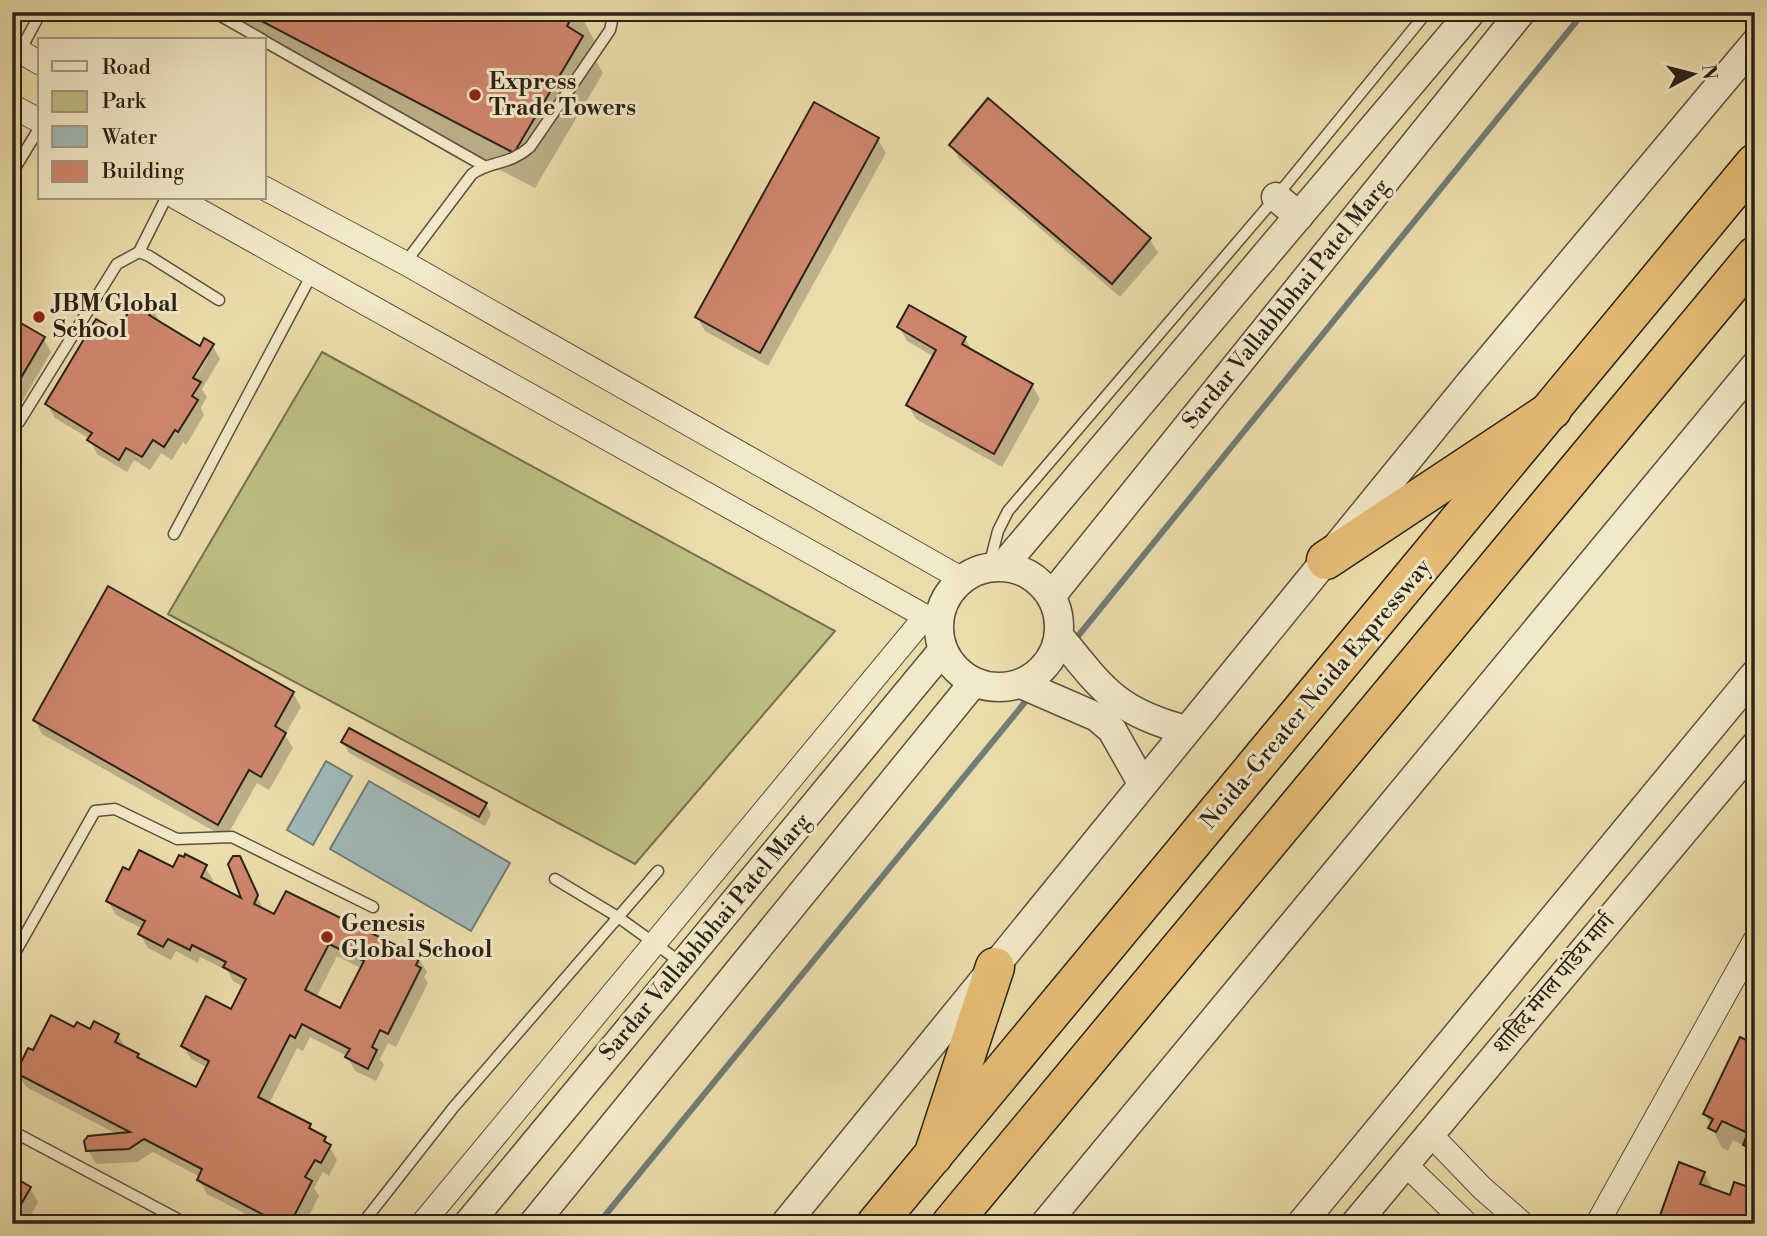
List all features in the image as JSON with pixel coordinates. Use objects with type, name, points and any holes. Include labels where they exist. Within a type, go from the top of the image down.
[{"type":"highway","name":"Noida-Greater Noida Expressway","points":[[877,1224],[1755,163]]},
{"type":"highway","points":[[951,1224],[1755,256]]},
{"type":"highway","points":[[1326,560],[1552,410]]},
{"type":"highway","points":[[933,1156],[995,967]]},
{"type":"street","name":"Sardar Vallabhbhai Patel Marg","points":[[468,1224],[683,964],[935,630],[945,599],[962,579],[996,566],[1299,216],[1471,12]]},
{"type":"street","name":"Sardar Vallabhbhai Patel Marg","points":[[1052,595],[1521,12]]},
{"type":"street","points":[[785,1224],[1142,783],[1755,43]]},
{"type":"street","points":[[16,49],[38,61]]},
{"type":"street","points":[[266,189],[405,262],[962,579]]},
{"type":"street","points":[[1276,197],[1299,216]]},
{"type":"street","points":[[181,200],[935,630],[955,669],[974,682],[997,688],[1021,684],[1039,673],[1053,657],[1060,637],[1059,615],[1052,595],[1031,575],[996,566]]},
{"type":"street","points":[[1045,1224],[1755,366]]},
{"type":"street","points":[[422,1224],[656,944],[935,630]]},
{"type":"street","points":[[1060,637],[1112,696],[1135,714],[1186,730]]},
{"type":"street","points":[[1301,1224],[1755,674]]},
{"type":"street","name":"Sardar Vallabhbhai Patel Marg","points":[[533,1224],[974,682]]},
{"type":"street","points":[[1021,684],[1097,717],[1112,730],[1121,743],[1142,783]]},
{"type":"street","name":"शाहिद मंगल पांडेय मार्ग","points":[[1356,1224],[1429,1133],[1755,746]]},
{"type":"street","points":[[1597,1224],[1755,940]]},
{"type":"street","points":[[1429,1133],[1523,1224]]},
{"type":"street","points":[[1404,1163],[1467,1224]]},
{"type":"street","points":[[1476,1224],[1495,1199]]},
{"type":"lane","points":[[16,49],[41,12]]},
{"type":"lane","points":[[214,12],[258,38]]},
{"type":"lane","points":[[405,262],[464,183],[484,166],[516,159],[530,147],[610,30],[614,12]]},
{"type":"lane","points":[[996,566],[998,531],[1008,511],[1276,197],[1427,12]]},
{"type":"lane","points":[[266,43],[484,166]]},
{"type":"lane","points":[[12,173],[38,130]]},
{"type":"lane","points":[[19,422],[117,264],[139,252],[165,200]]},
{"type":"lane","points":[[139,252],[219,300]]},
{"type":"lane","points":[[174,534],[312,274]]},
{"type":"lane","points":[[12,958],[95,811],[115,809],[177,839],[232,837],[373,907]]},
{"type":"lane","points":[[362,1224],[453,1108],[658,871]]},
{"type":"lane","points":[[555,879],[618,917],[683,964]]},
{"type":"lane","points":[[12,1131],[187,1224]]},
{"type":"green space","points":[[322,352],[835,631],[635,864],[168,614]]},
{"type":"water","points":[[326,761],[352,776],[313,845],[287,830]]},
{"type":"water","points":[[369,781],[510,863],[471,931],[330,849]]},
{"type":"building","name":"Express Trade Towers","points":[[244,12],[575,12],[567,26],[583,36],[514,153]]},
{"type":"building","points":[[988,98],[1151,238],[1112,284],[949,145]]},
{"type":"building","points":[[814,102],[879,138],[760,353],[695,317]]},
{"type":"building","points":[[137,298],[154,308],[149,315],[200,346],[204,338],[214,344],[193,378],[201,382],[192,396],[198,400],[178,432],[175,430],[164,447],[153,440],[142,457],[126,448],[119,460],[87,440],[92,433],[45,404],[96,319],[117,331]]},
{"type":"building","points":[[909,305],[966,337],[962,344],[1033,384],[994,454],[906,405],[936,350],[897,327]]},
{"type":"building","points":[[12,318],[45,337],[12,393]]},
{"type":"building","points":[[108,586],[294,692],[275,726],[286,733],[261,777],[249,770],[218,825],[33,720]]},
{"type":"building","points":[[349,728],[487,803],[479,817],[341,742]]},
{"type":"building","points":[[139,850],[173,867],[179,855],[184,857],[185,854],[207,865],[201,877],[241,898],[228,864],[233,856],[240,856],[258,895],[254,904],[274,914],[286,891],[420,957],[416,965],[421,968],[388,1034],[380,1030],[372,1047],[377,1050],[368,1069],[345,1057],[350,1049],[302,1024],[295,1038],[290,1035],[258,1097],[311,1124],[309,1128],[326,1137],[324,1141],[331,1145],[321,1163],[315,1160],[305,1177],[312,1181],[290,1224],[284,1220],[281,1224],[197,1180],[202,1169],[144,1139],[129,1149],[86,1151],[84,1141],[88,1136],[130,1132],[16,1073],[28,1048],[33,1050],[51,1015],[74,1027],[77,1022],[90,1029],[94,1021],[119,1034],[115,1042],[139,1054],[137,1057],[196,1087],[209,1061],[181,1046],[206,996],[231,1009],[246,979],[223,967],[226,962],[192,945],[190,950],[168,939],[163,947],[138,934],[145,921],[106,901],[123,867],[129,870]],"holes":[[[329,944],[364,961],[340,1008],[305,990]]]},
{"type":"building","points":[[1740,1037],[1752,1043],[1755,1038],[1754,1150],[1743,1145],[1748,1133],[1722,1121],[1716,1132],[1708,1128],[1713,1119],[1703,1114]]},
{"type":"building","points":[[1679,1162],[1705,1172],[1700,1184],[1730,1195],[1734,1182],[1755,1189],[1755,1213],[1751,1224],[1657,1224]]},
{"type":"building","points":[[12,1176],[31,1187],[12,1220]]},
{"type":"waterway","points":[[1074,641],[1584,12]]},
{"type":"waterway","points":[[1039,685],[1065,652]]},
{"type":"waterway","points":[[598,1224],[1030,696]]},
{"type":"place","name":"Express Trade Towers","points":[[475,95]]},
{"type":"place","name":"JBM Global School","points":[[39,317]]},
{"type":"place","name":"Genesis Global School","points":[[327,937]]}]
